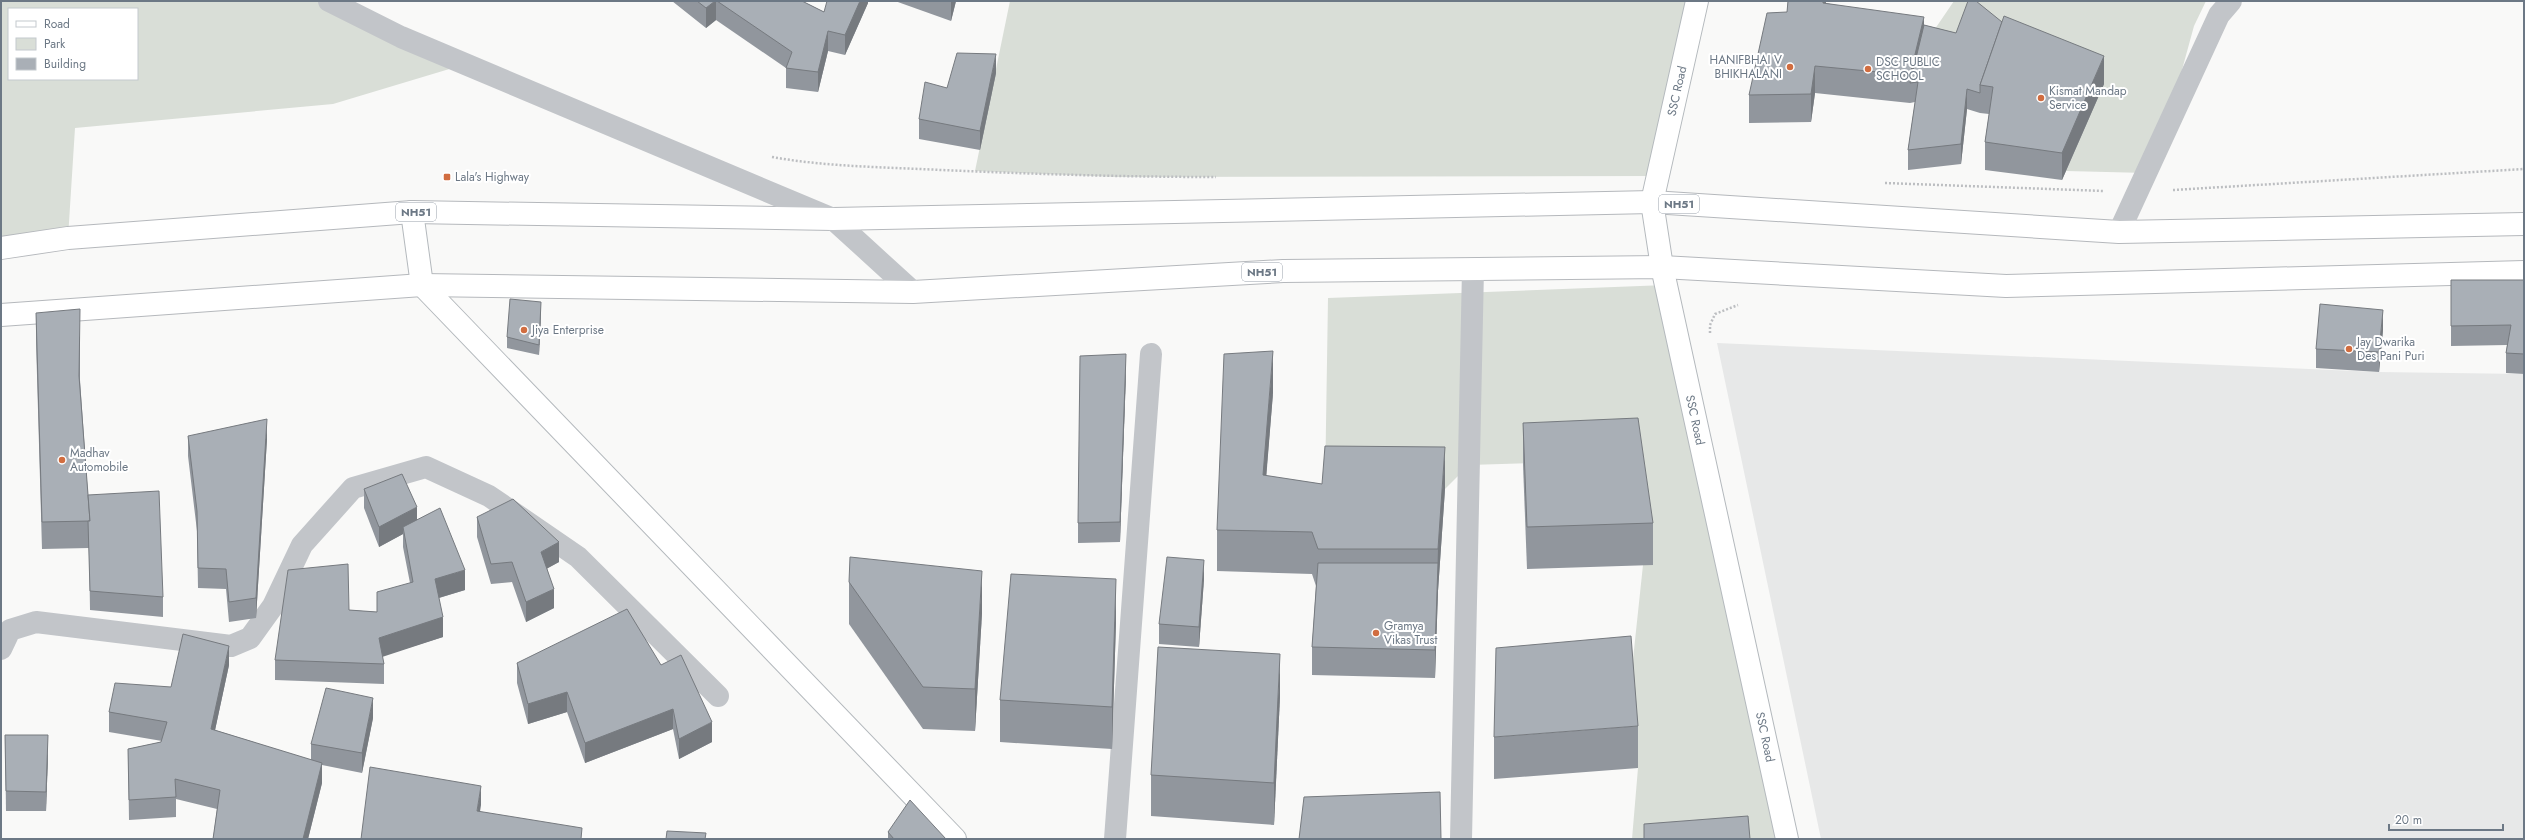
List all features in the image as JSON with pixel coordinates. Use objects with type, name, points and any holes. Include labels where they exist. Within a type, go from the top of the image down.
[{"type":"main road","name":"SSC Road","points":[[1698,1],[1652,202],[1662,267],[1787,839]]},
{"type":"main road","name":"NH51","points":[[1,248],[68,238],[412,212],[833,219],[1652,202],[2119,232],[2524,224]]},
{"type":"main road","points":[[412,212],[422,285],[955,839]]},
{"type":"main road","name":"NH51","points":[[1,315],[422,285],[913,292],[1283,270],[1662,267],[2006,286],[2524,272]]},
{"type":"street","points":[[329,1],[401,38],[833,219],[913,292]]},
{"type":"street","points":[[2119,232],[2219,15],[2231,1]]},
{"type":"street","points":[[1461,839],[1473,269]]},
{"type":"street","points":[[1115,839],[1151,354]]},
{"type":"street","points":[[1,649],[10,630],[36,622],[231,646],[250,638],[273,606],[302,545],[353,488],[426,467],[489,496],[578,557],[718,696]]},
{"type":"path","points":[[1711,337],[1710,325],[1715,314],[1731,306],[1743,304]]},
{"type":"shaded area","points":[[1717,343],[2379,372],[2524,374],[2524,839],[1821,839]]},
{"type":"green space","points":[[1,1],[336,1],[466,64],[333,104],[75,128],[68,238],[1,248]]},
{"type":"green space","points":[[1010,1],[1698,1],[1659,176],[1116,177],[975,171]]},
{"type":"green space","points":[[1954,1],[2206,1],[2194,26],[2177,88],[2147,173],[2066,171],[2103,84],[1924,45]]},
{"type":"green space","points":[[1666,285],[1787,839],[1632,839],[1638,768],[1631,678],[1643,565],[1638,460],[1469,465],[1445,489],[1325,488],[1328,298]]},
{"type":"building","points":[[697,1],[715,1],[706,8]]},
{"type":"building","points":[[717,1],[802,1],[824,12],[827,1],[860,1],[845,35],[828,31],[818,72],[786,68],[792,52]]},
{"type":"building","points":[[1788,1],[1823,1],[1823,3],[1924,17],[1910,75],[1815,66],[1811,94],[1749,95],[1767,13],[1787,12]]},
{"type":"building","points":[[1968,1],[1976,1],[2002,22],[1980,85],[1980,93],[1967,89],[1961,144],[1908,150],[1918,82],[1910,83],[1924,25],[1956,33]]},
{"type":"building","name":"Kismat Mandap Service","points":[[2004,16],[2104,56],[2062,153],[1985,142],[1993,87],[1980,85]]},
{"type":"building","points":[[957,53],[996,54],[980,131],[919,119],[925,82],[947,88]]},
{"type":"building","points":[[2451,280],[2524,280],[2524,354],[2506,353],[2511,325],[2451,326]]},
{"type":"building","name":"Jiya Enterprise","points":[[510,299],[541,302],[539,345],[507,337]]},
{"type":"building","points":[[2320,304],[2383,310],[2379,352],[2316,349]]},
{"type":"building","name":"Madhav Automobile","points":[[80,309],[79,376],[90,521],[42,522],[36,313]]},
{"type":"building","points":[[1273,351],[1263,475],[1322,484],[1325,446],[1445,447],[1438,549],[1318,549],[1312,532],[1217,530],[1224,354]]},
{"type":"building","points":[[1126,354],[1120,522],[1078,523],[1080,356]]},
{"type":"building","points":[[1638,418],[1653,523],[1527,527],[1523,423]]},
{"type":"building","points":[[267,419],[256,598],[229,602],[226,569],[198,568],[197,511],[188,436]]},
{"type":"building","points":[[402,474],[417,507],[379,527],[364,489]]},
{"type":"building","points":[[159,491],[163,597],[90,591],[88,521],[90,521],[88,495]]},
{"type":"building","points":[[513,499],[559,542],[541,552],[554,589],[526,602],[512,562],[491,564],[477,517]]},
{"type":"building","points":[[440,508],[465,570],[435,579],[443,617],[379,638],[384,664],[275,660],[288,570],[348,564],[349,610],[377,612],[377,592],[413,582],[403,527]]},
{"type":"building","points":[[850,557],[982,571],[975,689],[923,687],[849,582]]},
{"type":"building","points":[[1167,557],[1204,560],[1199,627],[1159,624]]},
{"type":"building","name":"Gramya Vikas Trust","points":[[1318,563],[1438,563],[1435,650],[1312,647]]},
{"type":"building","points":[[1011,574],[1116,579],[1112,707],[1000,700]]},
{"type":"building","points":[[627,609],[661,665],[681,655],[712,722],[679,739],[673,709],[585,743],[567,692],[528,704],[517,663]]},
{"type":"building","points":[[183,634],[229,646],[211,729],[322,763],[303,839],[213,839],[220,790],[175,779],[176,797],[129,800],[128,749],[161,742],[167,722],[109,712],[115,683],[171,687]]},
{"type":"building","points":[[1631,636],[1638,726],[1494,737],[1496,648]]},
{"type":"building","points":[[1158,647],[1280,654],[1274,783],[1151,775]]},
{"type":"building","points":[[326,688],[373,698],[362,753],[311,744]]},
{"type":"building","points":[[5,735],[48,735],[46,792],[6,791]]},
{"type":"building","points":[[370,767],[481,786],[477,811],[582,828],[581,839],[361,839]]},
{"type":"building","points":[[1440,792],[1441,839],[1299,839],[1304,797]]},
{"type":"building","points":[[910,800],[946,839],[894,839],[888,832]]},
{"type":"building","points":[[1748,816],[1750,839],[1644,839],[1644,824]]},
{"type":"building","points":[[667,831],[706,833],[705,839],[666,839]]},
{"type":"place","name":"HANIFBHAI V BHIKHALANI","points":[[1790,67]]},
{"type":"place","name":"DSC PUBLIC SCHOOL","points":[[1868,69]]},
{"type":"place","name":"Kismat Mandap Service","points":[[2041,98]]},
{"type":"place","name":"Lala's Highway","points":[[447,177]]},
{"type":"place","name":"Jiya Enterprise","points":[[524,330]]},
{"type":"place","name":"Jay Dwarika Des Pani Puri","points":[[2349,349]]},
{"type":"place","name":"Madhav Automobile","points":[[62,460]]},
{"type":"place","name":"Gramya Vikas Trust","points":[[1376,633]]}]
